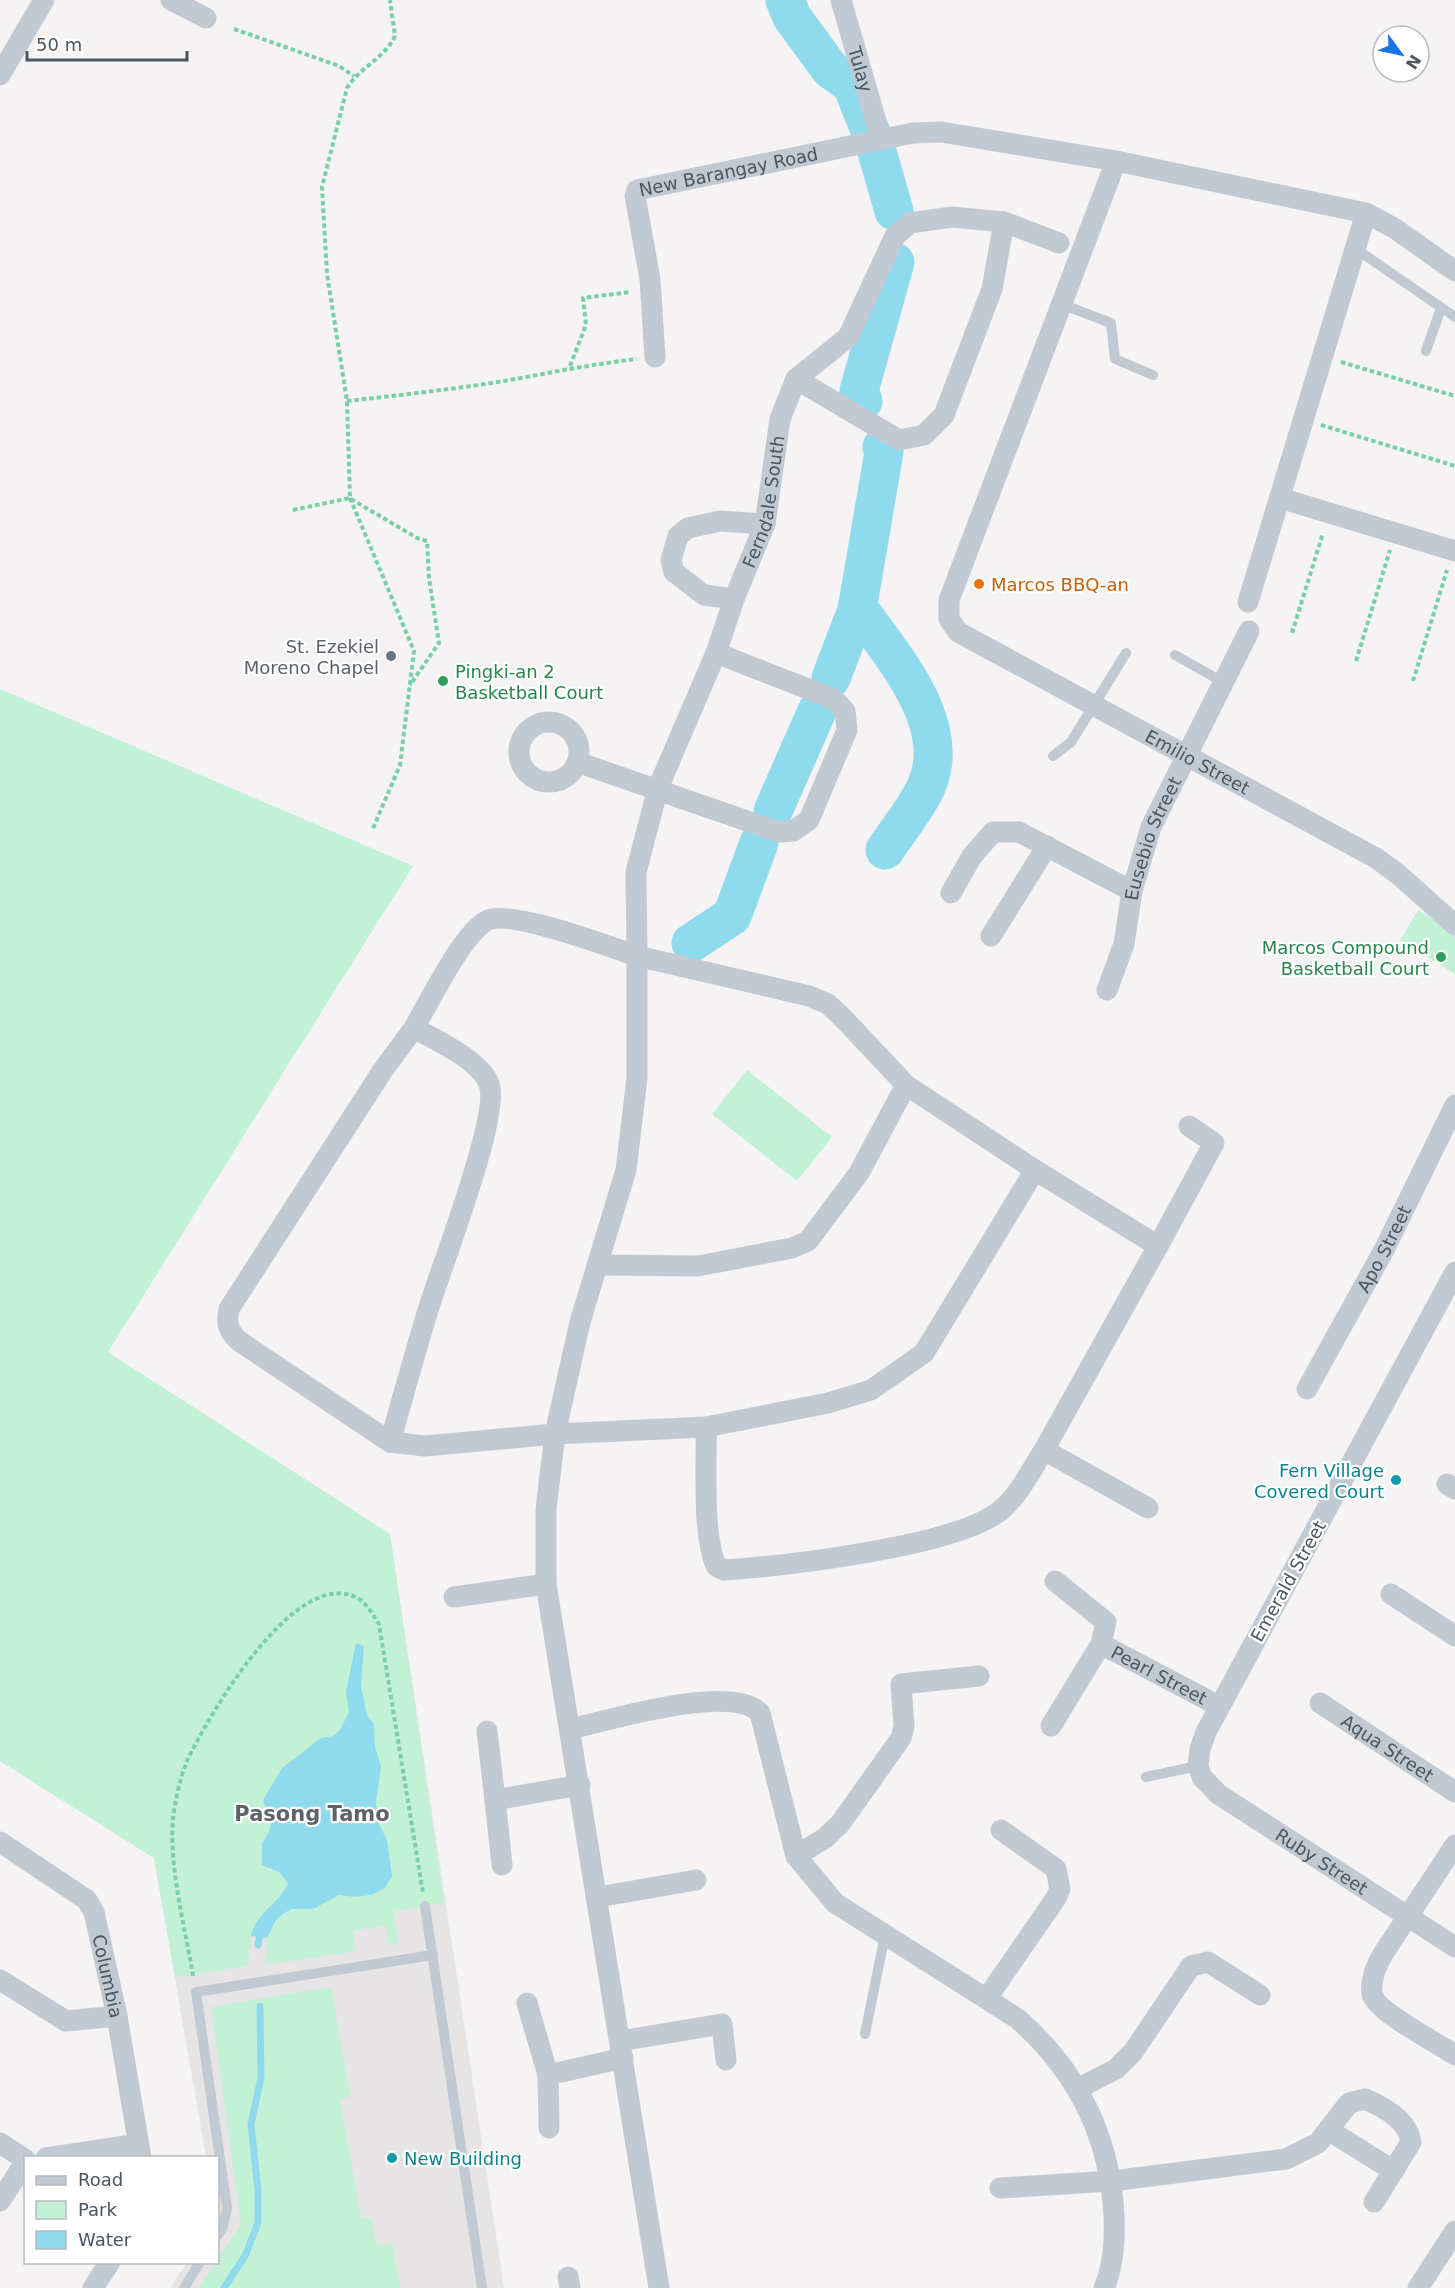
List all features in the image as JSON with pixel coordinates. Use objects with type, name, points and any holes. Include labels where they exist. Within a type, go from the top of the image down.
[{"type":"street","points":[[0,75],[44,0]]},
{"type":"street","points":[[171,0],[206,18]]},
{"type":"street","name":"Tulay","points":[[841,0],[881,140]]},
{"type":"street","points":[[881,140],[941,132],[1116,161],[1366,213],[1394,228],[1455,271]]},
{"type":"street","name":"New Barangay Road","points":[[655,357],[650,279],[635,196],[637,190],[881,140]]},
{"type":"street","points":[[1061,304],[1116,161]]},
{"type":"street","points":[[1248,602],[1366,213]]},
{"type":"street","name":"Ferndale South","points":[[659,2288],[546,1584],[546,1509],[555,1434],[580,1322],[626,1170],[637,1078],[636,872],[658,788],[716,653],[734,599],[765,524],[780,419],[796,379],[848,337],[894,236],[910,223],[952,217],[1004,222],[1059,243]]},
{"type":"street","points":[[796,379],[899,440],[924,435],[944,415],[992,289],[1004,222]]},
{"type":"street","name":"Emilio Street","points":[[1061,304],[949,600],[949,619],[958,632],[1376,858],[1399,875],[1455,925]]},
{"type":"street","points":[[1280,498],[1454,549]]},
{"type":"street","points":[[734,599],[704,595],[674,572],[671,560],[678,536],[688,528],[720,521],[765,524]]},
{"type":"street","name":"Eusebio Street","points":[[1107,990],[1124,944],[1132,891],[1151,827],[1249,631]]},
{"type":"street","points":[[577,762],[658,788],[779,832],[793,831],[809,820],[847,730],[845,711],[834,699],[716,653]]},
{"type":"street","points":[[951,893],[972,856],[993,832],[1019,832],[1132,891]]},
{"type":"street","points":[[991,936],[1047,846]]},
{"type":"street","points":[[1035,1170],[924,1353],[911,1364],[870,1390],[828,1404],[706,1427],[555,1434],[425,1446],[390,1442],[238,1341],[231,1333],[226,1321],[229,1309],[383,1070],[414,1028],[465,942],[488,920],[498,918],[528,922],[638,956],[809,996],[828,1004],[906,1085],[1035,1170],[1158,1246]]},
{"type":"street","points":[[390,1442],[429,1305],[480,1154],[489,1111],[490,1085],[479,1069],[414,1028]]},
{"type":"street","points":[[597,1265],[698,1266],[792,1248],[808,1241],[860,1173],[906,1085]]},
{"type":"street","name":"Apo Street","points":[[1307,1389],[1390,1240],[1455,1105]]},
{"type":"street","points":[[706,1427],[710,1534],[716,1566],[724,1570],[914,1543],[978,1524],[1001,1510],[1021,1488],[1044,1450],[1214,1143],[1189,1126]]},
{"type":"street","name":"Emerald Street","points":[[1198,1766],[1200,1749],[1219,1706],[1455,1272]]},
{"type":"street","points":[[1044,1450],[1148,1508]]},
{"type":"street","name":"Pearl Street","points":[[1051,1726],[1101,1644],[1105,1620],[1055,1581]]},
{"type":"street","points":[[454,1597],[546,1584]]},
{"type":"street","points":[[1391,1594],[1455,1636]]},
{"type":"street","name":"Pearl Street","points":[[1101,1644],[1219,1706]]},
{"type":"street","points":[[796,1856],[825,1838],[840,1824],[901,1738],[904,1726],[901,1684],[980,1676]]},
{"type":"street","points":[[571,1729],[706,1701],[736,1701],[751,1706],[760,1713],[796,1856],[835,1904],[1018,2019],[1041,2040],[1079,2088],[1094,2119],[1112,2181],[1114,2230],[1110,2286]]},
{"type":"street","name":"Aqua Street","points":[[1320,1703],[1455,1792]]},
{"type":"street","points":[[487,1731],[502,1865]]},
{"type":"street","name":"Ruby Street","points":[[1198,1766],[1202,1777],[1218,1794],[1455,1947]]},
{"type":"street","points":[[495,1800],[580,1785]]},
{"type":"street","points":[[987,1998],[1056,1898],[1060,1888],[1056,1869],[1049,1861],[1001,1830]]},
{"type":"street","name":"Columbia","points":[[0,1842],[87,1900],[94,1912],[117,2016],[140,2151]]},
{"type":"street","points":[[1455,1845],[1383,1954],[1372,1978],[1375,2001],[1455,2055]]},
{"type":"street","points":[[597,1897],[696,1880]]},
{"type":"street","points":[[1079,2088],[1116,2069],[1134,2052],[1191,1966],[1208,1962],[1260,1995]]},
{"type":"street","points":[[0,1980],[66,2021],[117,2016]]},
{"type":"street","points":[[527,2003],[548,2075],[549,2128]]},
{"type":"street","points":[[548,2075],[621,2050],[722,2024],[726,2060]]},
{"type":"street","points":[[1000,2188],[1112,2181],[1286,2158],[1304,2152],[1330,2131],[1343,2109],[1356,2100],[1373,2102],[1398,2118],[1410,2134],[1411,2142],[1374,2202]]},
{"type":"street","points":[[1330,2131],[1394,2171]]},
{"type":"street","points":[[0,2144],[24,2160]]},
{"type":"street","points":[[62,2156],[140,2151]]},
{"type":"street","points":[[0,2201],[24,2164]]},
{"type":"street","points":[[1418,2288],[1455,2231]]},
{"type":"street","points":[[93,2288],[109,2264]]},
{"type":"lane","points":[[1356,249],[1455,318]]},
{"type":"lane","points":[[1061,304],[1111,323],[1114,358],[1153,375]]},
{"type":"lane","points":[[1426,351],[1441,308]]},
{"type":"lane","points":[[1053,756],[1071,742],[1126,653]]},
{"type":"lane","points":[[1175,655],[1223,682]]},
{"type":"lane","points":[[1146,1777],[1198,1766]]},
{"type":"lane","points":[[425,1906],[482,2288]]},
{"type":"lane","points":[[866,2034],[885,1935]]},
{"type":"lane","points":[[219,2233],[227,2208],[196,1992],[434,1955]]},
{"type":"lane","points":[[184,2288],[199,2264]]},
{"type":"path","points":[[372,831],[400,765],[414,651],[350,498],[347,401],[327,274],[322,187],[347,88],[354,76],[391,44],[395,36],[390,0]]},
{"type":"path","points":[[234,29],[339,66],[354,76]]},
{"type":"path","points":[[569,367],[586,325],[583,298],[639,291],[650,279]]},
{"type":"path","points":[[1323,356],[1455,396]]},
{"type":"path","points":[[347,401],[500,381],[569,367],[655,357]]},
{"type":"path","points":[[1304,420],[1455,466]]},
{"type":"path","points":[[293,510],[350,498],[417,538],[427,541],[429,578],[439,643],[409,686]]},
{"type":"path","points":[[1292,633],[1329,513]]},
{"type":"path","points":[[1356,662],[1395,533]]},
{"type":"path","points":[[1413,681],[1454,549]]},
{"type":"path","points":[[196,1992],[174,1853],[173,1818],[186,1764],[200,1736],[258,1647],[282,1621],[325,1596],[345,1594],[359,1599],[379,1624],[425,1906]]},
{"type":"shaded area","points":[[107,1352],[390,1534],[504,2288],[170,2288],[185,2264],[219,2264],[219,2156],[206,2156],[154,1858],[0,1761],[0,1525]]},
{"type":"green space","points":[[0,689],[413,866],[108,1352],[390,1534],[444,1903],[394,1911],[398,1944],[389,1945],[386,1925],[353,1931],[356,1951],[265,1965],[267,1938],[251,1936],[248,1966],[175,1977],[154,1858],[0,1761]]},
{"type":"green space","name":"Marcos Compound Basketball Court","points":[[1418,910],[1455,932],[1455,974],[1400,940]]},
{"type":"green space","points":[[747,1070],[832,1137],[797,1181],[712,1114]]},
{"type":"green space","points":[[331,1987],[350,2097],[340,2099],[361,2219],[372,2218],[377,2246],[392,2243],[400,2288],[199,2288],[215,2264],[219,2264],[219,2258],[241,2224],[211,2007]]},
{"type":"water","points":[[356,1643],[364,1646],[361,1686],[367,1715],[374,1724],[375,1747],[381,1766],[376,1803],[378,1822],[387,1840],[392,1876],[385,1888],[371,1895],[355,1897],[339,1895],[313,1909],[292,1909],[276,1920],[267,1938],[251,1936],[258,1921],[280,1897],[288,1883],[279,1872],[262,1865],[262,1844],[270,1829],[272,1815],[266,1809],[263,1800],[282,1768],[321,1738],[333,1736],[340,1730],[349,1712],[346,1692]]},
{"type":"waterway","points":[[785,0],[792,17],[830,69],[852,85],[873,138],[894,211]]},
{"type":"waterway","points":[[863,401],[859,391],[895,262]]},
{"type":"waterway","points":[[831,678],[857,610],[884,452],[882,447]]},
{"type":"waterway","points":[[857,610],[865,617],[906,675],[927,719],[933,742],[932,764],[926,787],[885,850]]},
{"type":"waterway","points":[[773,811],[817,711]]},
{"type":"waterway","points":[[691,943],[732,916],[759,843]]},
{"type":"waterway","points":[[258,1945],[261,1929]]},
{"type":"waterway","points":[[224,2288],[245,2256],[258,2223],[258,2191],[251,2124],[261,2078],[260,2006]]},
{"type":"place","name":"Marcos BBQ-an","points":[[979,584]]},
{"type":"place","name":"St. Ezekiel Moreno Chapel","points":[[391,656]]},
{"type":"place","name":"Pingki-an 2 Basketball Court","points":[[443,681]]},
{"type":"place","name":"Marcos Compound Basketball Court","points":[[1441,957]]},
{"type":"place","name":"Fern Village Covered Court","points":[[1396,1480]]},
{"type":"place","name":"New Building","points":[[392,2158]]},
{"type":"district","name":"Pasong Tamo","points":[[312,1814]]}]
